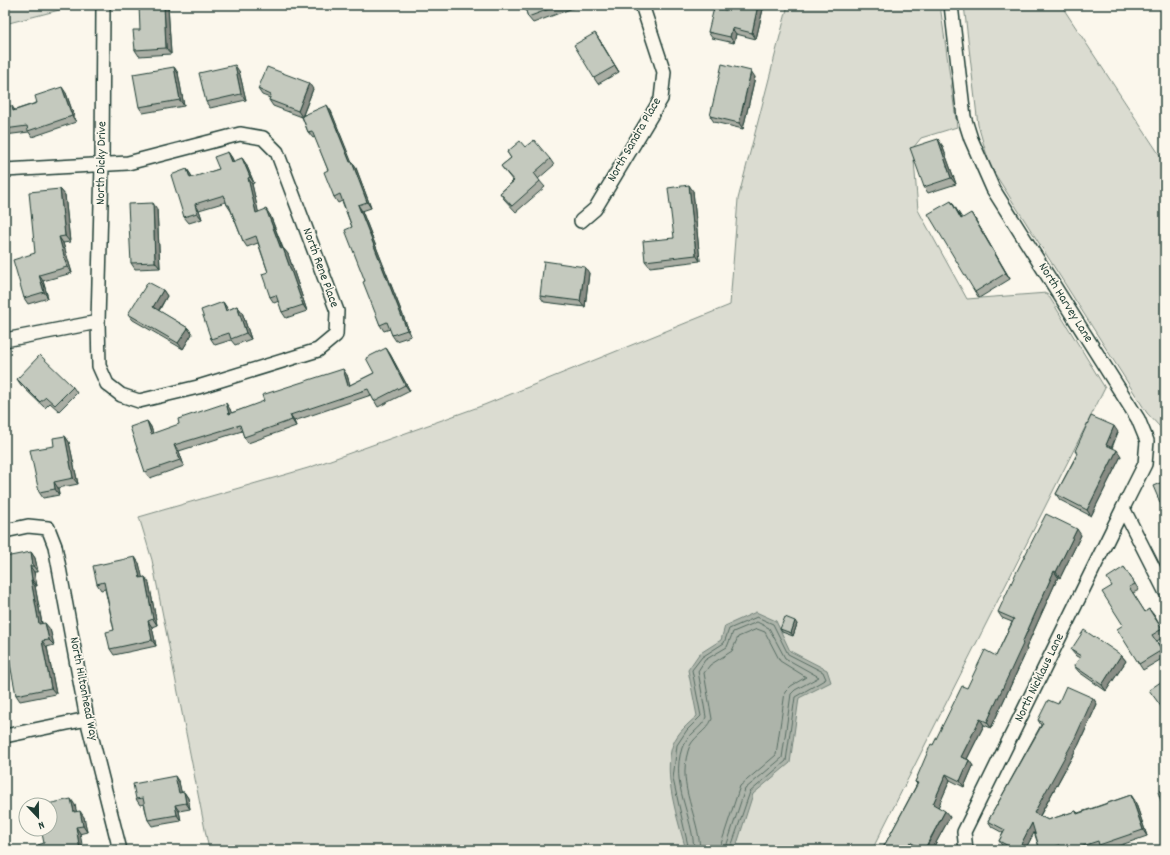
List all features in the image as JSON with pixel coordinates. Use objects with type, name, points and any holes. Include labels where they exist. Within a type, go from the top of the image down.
[{"type":"street","name":"North Dicky Drive","points":[[98,322],[102,164],[103,5]]},
{"type":"street","name":"North Sandra Place","points":[[581,221],[595,209],[661,99],[664,72],[642,5]]},
{"type":"street","name":"North Harvey Lane","points":[[951,5],[964,117],[971,139],[993,189],[1138,418],[1147,441],[1145,464],[1123,508]]},
{"type":"street","name":"North Rene Place","points":[[5,170],[128,163],[240,134],[263,138],[277,152],[337,311],[336,335],[318,350],[198,387],[139,401],[121,395],[107,384],[99,366],[98,322]]},
{"type":"street","points":[[5,340],[98,322]]},
{"type":"street","points":[[1123,508],[1165,591]]},
{"type":"street","name":"North Nicklaus Lane","points":[[966,850],[964,832],[1123,508]]},
{"type":"street","name":"North Hiltonhead Way","points":[[5,531],[28,526],[48,528],[55,546],[87,719],[120,850]]},
{"type":"street","points":[[5,736],[87,719]]},
{"type":"path","points":[[5,840],[11,850]]},
{"type":"shaded area","points":[[5,5],[70,5],[71,7],[5,24]]},
{"type":"shaded area","points":[[788,5],[940,5],[957,127],[921,138],[913,148],[918,210],[967,299],[1047,293],[1105,388],[872,850],[209,850],[152,560],[139,517],[308,468],[484,405],[730,305],[738,199]]},
{"type":"shaded area","points":[[964,5],[1061,5],[1165,163],[1165,436],[1160,427],[1147,413],[990,166],[978,125]]},
{"type":"water","points":[[756,612],[776,621],[790,651],[827,670],[831,682],[799,698],[790,763],[753,794],[736,847],[731,850],[686,850],[672,797],[669,769],[670,756],[675,740],[684,728],[697,716],[688,670],[699,654],[721,640],[725,626]]},
{"type":"building","points":[[139,5],[164,5],[166,48],[135,50],[133,30],[140,30]]},
{"type":"building","points":[[524,5],[560,5],[528,17]]},
{"type":"building","points":[[727,5],[758,5],[752,33],[732,28],[730,37],[708,32],[714,8],[726,10]]},
{"type":"building","points":[[595,33],[615,66],[594,78],[574,45]]},
{"type":"building","points":[[722,64],[751,71],[739,123],[710,116]]},
{"type":"building","points":[[235,65],[241,94],[206,102],[199,73]]},
{"type":"building","points":[[174,67],[180,100],[139,107],[133,74]]},
{"type":"building","points":[[267,67],[309,83],[298,111],[269,100],[271,95],[258,89]]},
{"type":"building","points":[[62,87],[72,116],[28,131],[27,126],[5,129],[5,106],[12,106],[13,111],[37,103],[35,96]]},
{"type":"building","points":[[327,105],[350,162],[352,162],[367,202],[358,205],[407,330],[392,335],[387,322],[380,325],[345,230],[352,227],[340,194],[334,197],[324,172],[328,170],[312,131],[308,132],[302,116]]},
{"type":"building","points":[[938,139],[951,178],[924,187],[910,148]]},
{"type":"building","points":[[534,140],[550,159],[534,173],[540,181],[512,206],[500,193],[514,181],[501,166],[511,158],[507,152],[520,141],[525,147]]},
{"type":"building","points":[[228,152],[232,162],[242,158],[250,177],[248,178],[256,213],[266,209],[281,249],[283,248],[303,305],[282,312],[276,295],[270,297],[262,274],[268,272],[256,236],[243,241],[224,195],[195,204],[197,213],[184,217],[171,175],[187,169],[190,178],[219,169],[214,157]]},
{"type":"building","points":[[689,185],[696,255],[645,261],[643,241],[674,238],[668,188]]},
{"type":"building","points":[[60,189],[65,236],[59,237],[67,267],[39,275],[44,292],[24,298],[13,260],[35,253],[29,192]]},
{"type":"building","points":[[951,201],[961,219],[971,213],[1006,273],[975,292],[928,214]]},
{"type":"building","points":[[153,203],[155,262],[131,263],[128,204]]},
{"type":"building","points":[[544,261],[585,267],[580,301],[540,296]]},
{"type":"building","points":[[148,282],[163,290],[153,307],[188,328],[178,343],[128,314]]},
{"type":"building","points":[[223,302],[226,311],[237,306],[246,333],[231,339],[229,333],[211,339],[201,310]]},
{"type":"building","points":[[386,348],[405,385],[374,401],[368,389],[290,415],[292,420],[244,437],[240,425],[174,445],[180,460],[145,472],[130,427],[147,421],[151,434],[179,424],[178,419],[226,403],[229,414],[264,401],[262,395],[343,369],[348,386],[374,373],[366,358]]},
{"type":"building","points":[[40,355],[73,387],[55,405],[46,397],[40,402],[17,379]]},
{"type":"building","points":[[1091,416],[1114,426],[1106,445],[1117,450],[1087,510],[1056,494],[1078,453],[1075,451]]},
{"type":"building","points":[[65,436],[73,478],[54,482],[55,489],[39,492],[30,450],[54,446],[53,438]]},
{"type":"building","points":[[1165,481],[1165,514],[1153,486]]},
{"type":"building","points":[[1046,514],[1077,529],[1056,572],[1054,571],[1022,643],[1023,644],[987,722],[980,719],[961,757],[969,760],[960,781],[946,774],[933,804],[945,811],[924,850],[910,842],[906,850],[887,850],[883,848],[918,783],[915,782],[931,744],[933,745],[962,686],[967,688],[985,650],[996,656],[1014,619],[998,612]]},
{"type":"building","points":[[31,552],[33,566],[30,566],[31,580],[39,624],[45,623],[49,640],[42,641],[51,688],[16,695],[5,638],[5,557]]},
{"type":"building","points":[[135,557],[140,578],[145,577],[153,619],[148,621],[152,640],[110,649],[106,632],[114,630],[104,582],[97,584],[93,566]]},
{"type":"building","points":[[1124,567],[1135,584],[1129,587],[1145,612],[1149,609],[1162,629],[1152,635],[1162,650],[1139,664],[1117,629],[1123,625],[1102,592],[1112,586],[1107,578]]},
{"type":"building","points":[[785,617],[795,621],[791,633],[780,629]]},
{"type":"building","points":[[1084,630],[1121,655],[1102,685],[1074,666],[1081,656],[1071,650]]},
{"type":"building","points":[[1165,679],[1165,712],[1149,690]]},
{"type":"building","points":[[1066,686],[1093,698],[1075,738],[1034,813],[1048,820],[1076,811],[1077,814],[1131,795],[1143,830],[1099,845],[1098,841],[1071,850],[1062,850],[1060,845],[1040,850],[1032,823],[1018,850],[1016,850],[999,841],[1005,830],[988,821],[1043,723],[1038,720],[1048,700],[1058,704]]},
{"type":"building","points":[[175,776],[179,793],[184,792],[186,803],[175,805],[177,815],[148,820],[143,798],[136,799],[133,784]]},
{"type":"building","points":[[1165,789],[1165,813],[1158,792]]},
{"type":"building","points":[[71,799],[74,812],[80,811],[83,826],[76,827],[80,850],[39,850],[38,845],[44,843],[43,837],[58,837],[58,802]]}]
